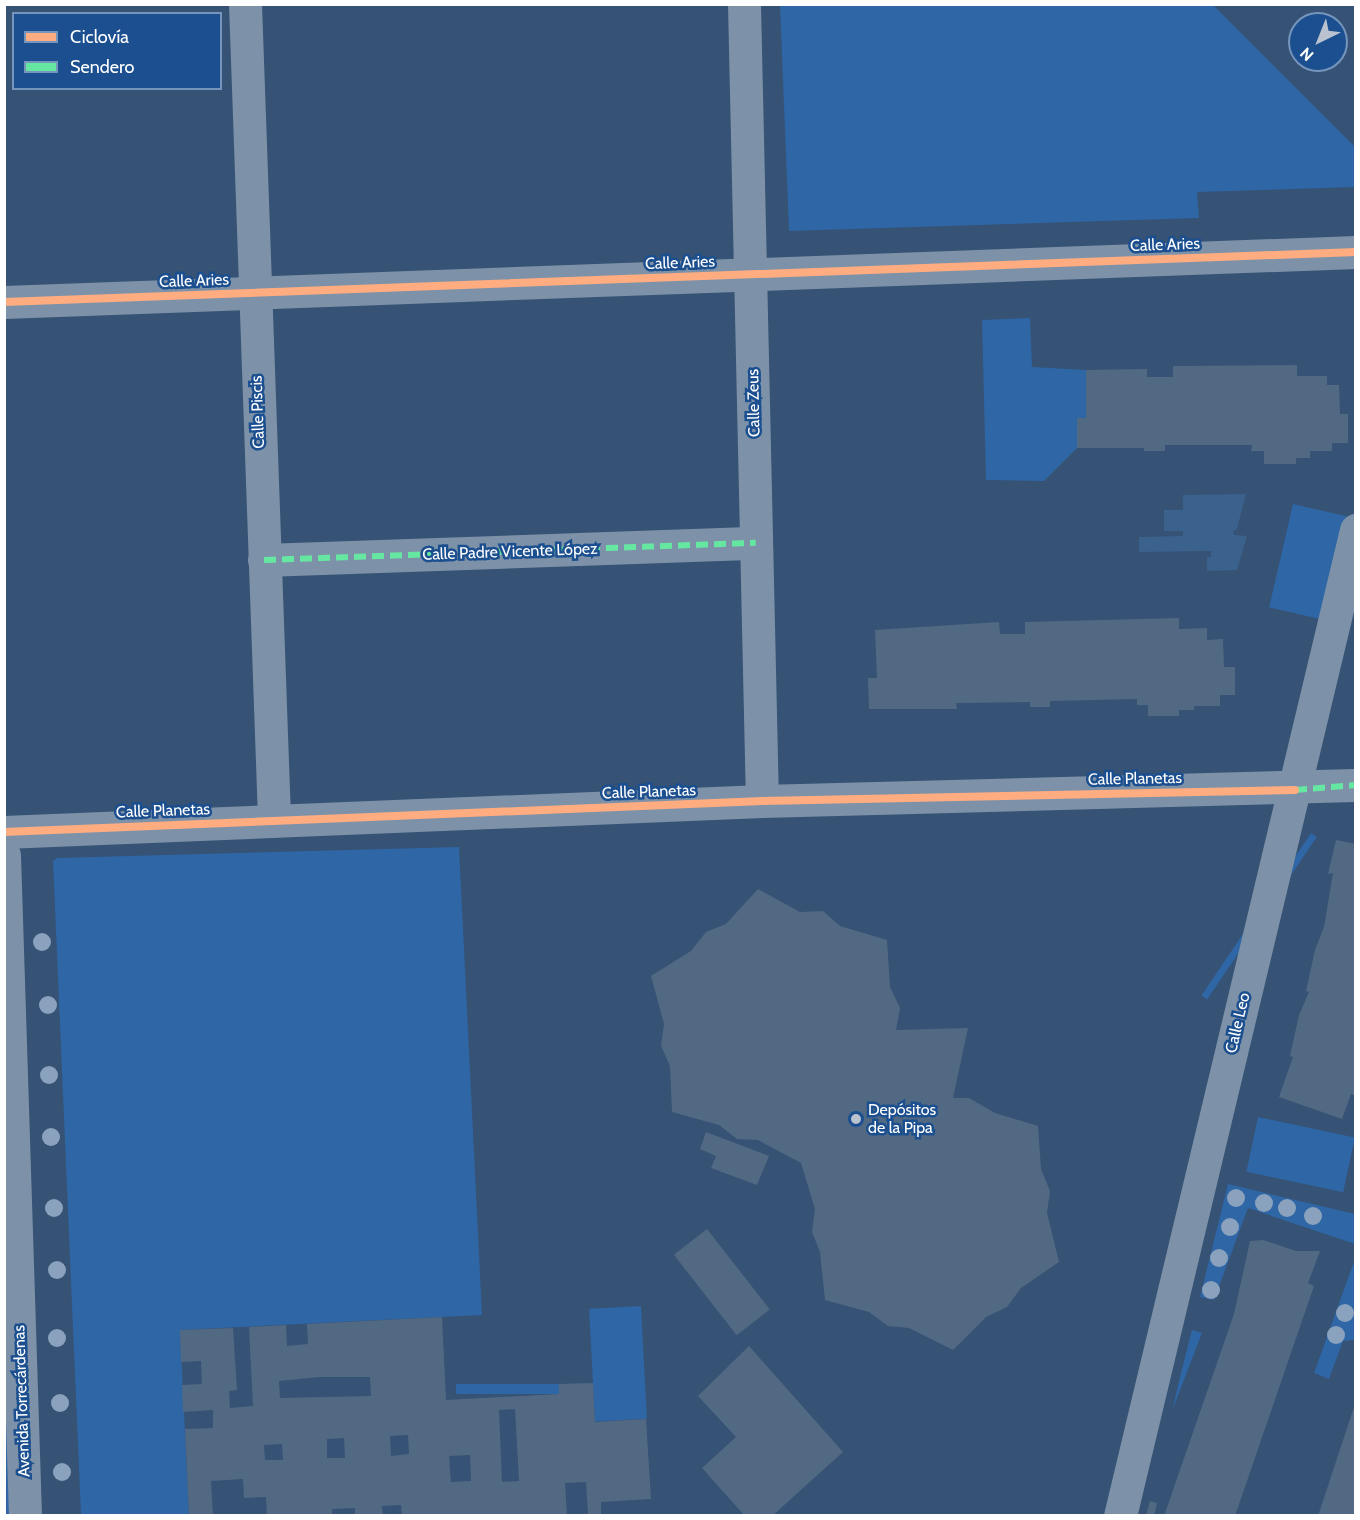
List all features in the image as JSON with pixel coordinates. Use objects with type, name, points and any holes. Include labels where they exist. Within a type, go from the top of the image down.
[{"type":"street","name":"Calle Piscis","points":[[245,4],[274,820]]},
{"type":"street","name":"Calle Zeus","points":[[744,4],[753,274],[762,801]]},
{"type":"street","name":"Calle Aries","points":[[4,302],[1356,252]]},
{"type":"street","name":"Calle Leo","points":[[1120,1515],[1356,530]]},
{"type":"street","name":"Calle Padre Vicente López","points":[[264,560],[756,543]]},
{"type":"street","name":"Calle Planetas","points":[[4,832],[762,801],[1294,790],[1356,785]]},
{"type":"street","name":"Avenida Torrecárdenas","points":[[4,855],[26,1515]]},
{"type":"shaded area","points":[[780,5],[1213,5],[1355,147],[1355,187],[1197,192],[1199,218],[789,231]]},
{"type":"shaded area","points":[[1030,318],[1032,367],[1086,370],[1086,418],[1077,418],[1077,448],[1044,481],[986,480],[982,320]]},
{"type":"shaded area","points":[[1246,494],[1237,529],[1233,531],[1234,535],[1247,536],[1237,570],[1207,571],[1207,557],[1211,557],[1211,551],[1139,552],[1139,537],[1183,536],[1183,531],[1164,531],[1164,510],[1183,510],[1183,495]]},
{"type":"shaded area","points":[[1293,504],[1347,516],[1323,620],[1269,607]]},
{"type":"shaded area","points":[[1311,833],[1317,837],[1207,999],[1201,995]]},
{"type":"shaded area","points":[[459,847],[482,1315],[180,1330],[189,1515],[81,1515],[53,861],[57,858]]},
{"type":"shaded area","points":[[1258,1117],[1355,1138],[1343,1192],[1246,1172]]},
{"type":"shaded area","points":[[1228,1184],[1355,1214],[1355,1244],[1248,1208],[1214,1300],[1200,1297]]},
{"type":"shaded area","points":[[1355,1259],[1355,1340],[1343,1341],[1329,1379],[1314,1373]]},
{"type":"shaded area","points":[[641,1306],[647,1419],[595,1422],[589,1309]]},
{"type":"shaded area","points":[[1192,1330],[1202,1333],[1172,1411],[1182,1369]]},
{"type":"shaded area","points":[[4,1331],[11,1516],[5,1515]]},
{"type":"shaded area","points":[[456,1384],[559,1384],[559,1394],[456,1394]]},
{"type":"building","points":[[1297,365],[1297,376],[1327,376],[1327,385],[1339,385],[1340,414],[1348,414],[1348,443],[1332,443],[1332,451],[1310,451],[1310,458],[1296,458],[1296,464],[1264,464],[1264,451],[1251,451],[1252,445],[1165,445],[1165,451],[1144,451],[1144,448],[1077,448],[1077,418],[1086,418],[1086,370],[1147,369],[1147,377],[1173,377],[1173,366]]},
{"type":"building","points":[[1179,618],[1179,629],[1207,628],[1207,640],[1223,639],[1224,667],[1235,667],[1235,695],[1220,695],[1220,706],[1194,706],[1194,710],[1179,710],[1179,716],[1148,716],[1148,705],[1137,705],[1137,699],[1050,701],[1050,707],[1030,707],[1030,702],[956,703],[957,709],[869,709],[868,678],[877,678],[875,630],[999,622],[1000,634],[1025,634],[1025,622]]},
{"type":"building","points":[[1336,840],[1356,844],[1356,1096],[1351,1094],[1342,1119],[1279,1097],[1293,1057],[1290,1056],[1299,1015],[1309,992],[1306,991],[1315,950],[1324,927],[1333,873],[1328,874]]},
{"type":"building","name":"Depósitos de la Pipa","points":[[758,889],[800,912],[823,911],[840,926],[887,940],[890,987],[900,1008],[896,1030],[968,1028],[953,1098],[969,1098],[995,1113],[1038,1126],[1041,1169],[1050,1191],[1047,1213],[1059,1262],[1021,1288],[1007,1307],[986,1317],[953,1350],[909,1328],[888,1326],[869,1312],[825,1300],[820,1252],[812,1232],[815,1209],[801,1163],[758,1140],[737,1139],[719,1125],[672,1112],[670,1066],[661,1046],[664,1024],[651,976],[691,951],[706,932],[726,924]]},
{"type":"building","points":[[706,1132],[769,1156],[757,1185],[711,1168],[716,1156],[700,1149]]},
{"type":"building","points":[[707,1229],[770,1309],[737,1335],[674,1255]]},
{"type":"building","points":[[1263,1240],[1296,1251],[1320,1251],[1308,1283],[1314,1286],[1235,1516],[1164,1516],[1234,1314],[1250,1241]]},
{"type":"building","points":[[442,1317],[446,1400],[559,1394],[559,1384],[593,1383],[595,1422],[646,1419],[651,1499],[601,1502],[601,1516],[584,1516],[588,1513],[586,1482],[565,1483],[567,1516],[402,1516],[401,1505],[382,1506],[383,1516],[355,1516],[355,1508],[332,1509],[332,1516],[267,1516],[266,1497],[244,1498],[243,1479],[211,1481],[213,1516],[189,1516],[185,1429],[213,1428],[213,1410],[183,1412],[182,1385],[202,1384],[201,1361],[181,1362],[180,1330],[233,1328],[237,1390],[229,1391],[230,1408],[253,1406],[249,1327],[286,1325],[287,1346],[308,1344],[307,1324]],"holes":[[[319,1377],[370,1377],[371,1396],[280,1398],[279,1381]],[[515,1409],[519,1481],[502,1482],[499,1410]],[[408,1435],[409,1454],[391,1456],[390,1436]],[[344,1438],[345,1458],[327,1458],[327,1439]],[[282,1444],[283,1460],[265,1460],[264,1445]],[[470,1455],[471,1481],[451,1482],[449,1456]]]},
{"type":"building","points":[[749,1346],[843,1452],[772,1516],[745,1516],[702,1468],[736,1437],[698,1396]]},
{"type":"building","points":[[1355,1404],[1356,1516],[1318,1516]]},
{"type":"building","points":[[1150,1501],[1157,1503],[1154,1516],[1146,1516]]},
{"type":"marked path","points":[[264,560],[756,543]]},
{"type":"marked path","points":[[1295,790],[1356,785]]},
{"type":"cycle path","points":[[4,302],[1356,252]]},
{"type":"cycle path","points":[[4,832],[762,801],[1295,790]]},
{"type":"place","name":"Depósitos de la Pipa","points":[[856,1119]]}]
